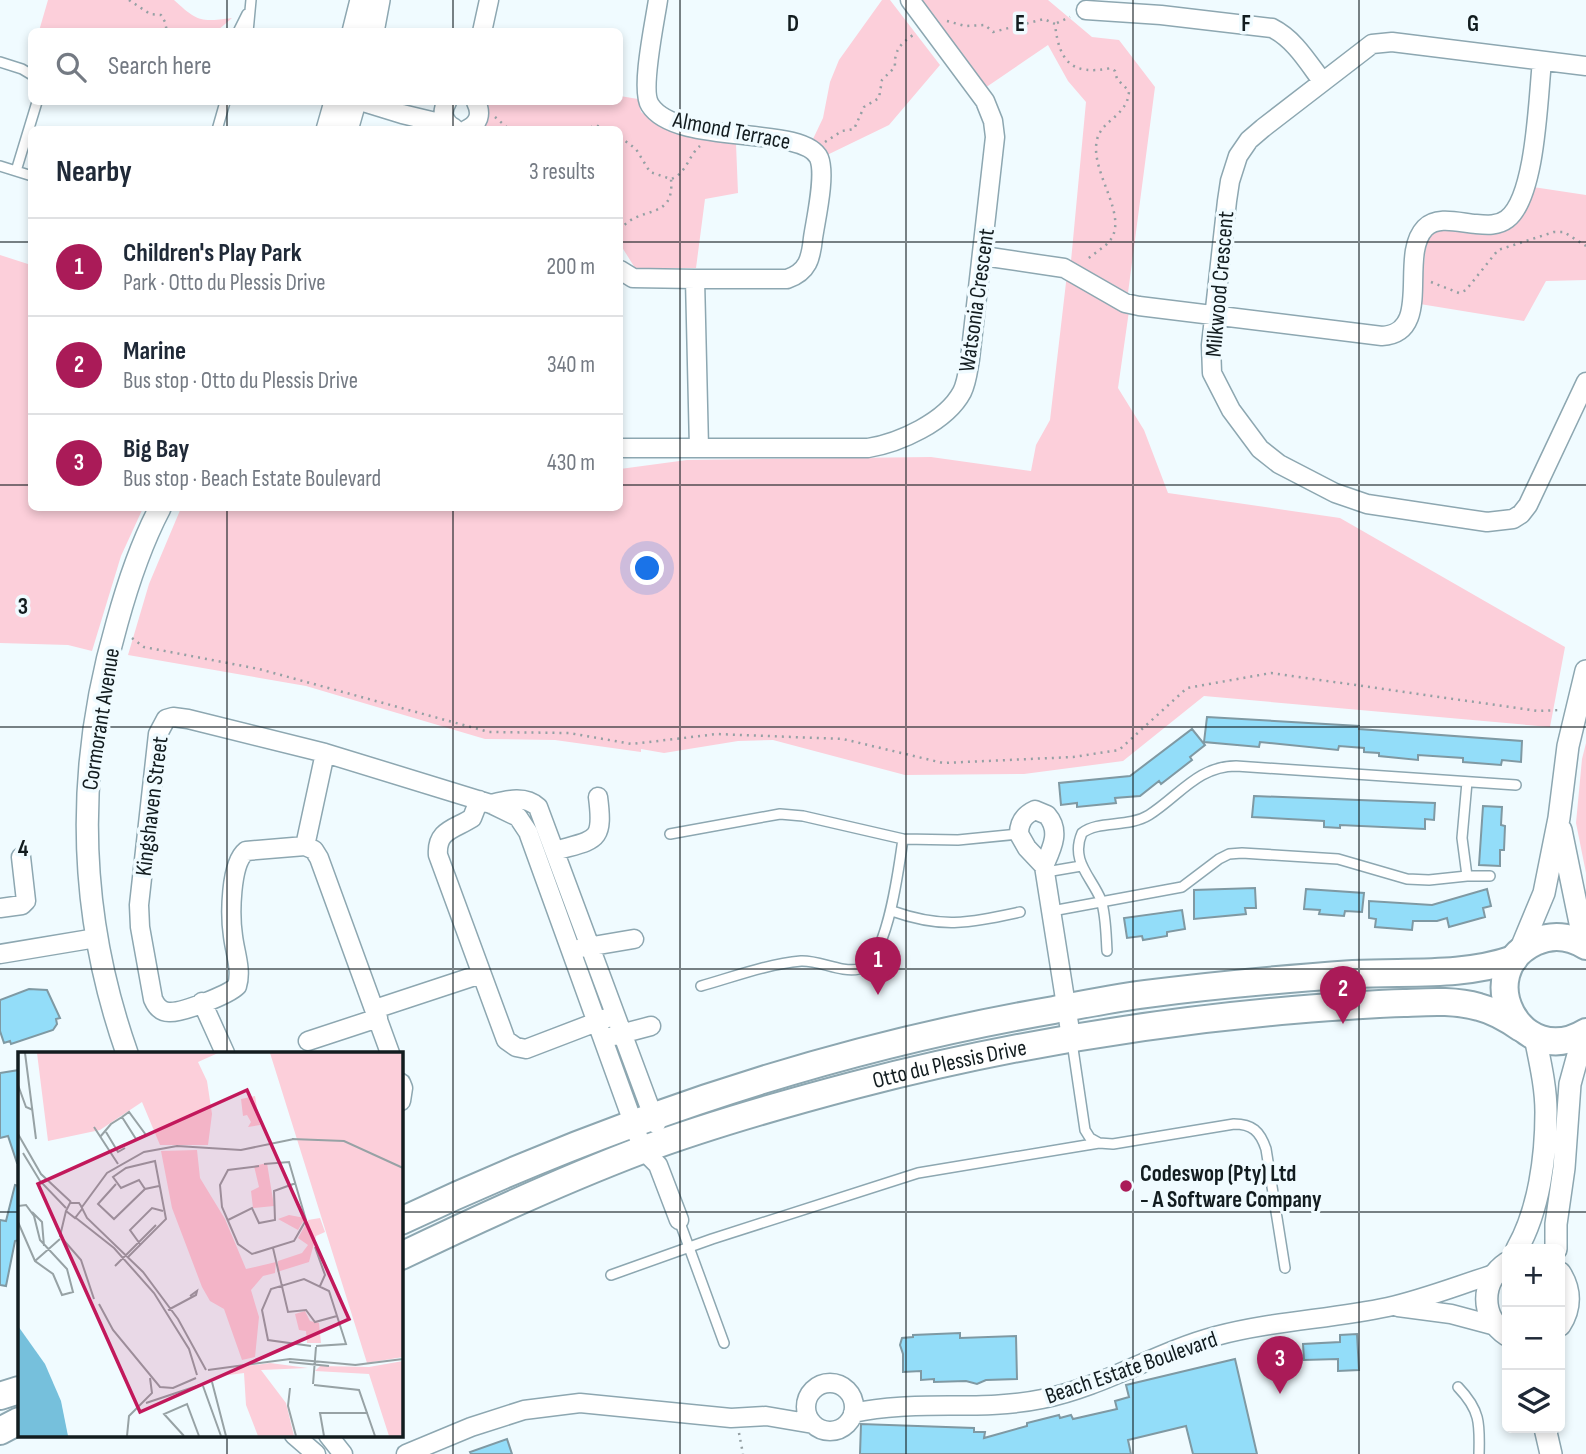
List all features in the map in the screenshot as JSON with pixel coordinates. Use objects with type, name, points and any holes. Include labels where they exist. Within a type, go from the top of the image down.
[{"type":"main road","name":"Otto du Plessis Drive","points":[[402,1221],[473,1187],[643,1118],[853,1053],[981,1022],[1145,994],[1380,973],[1462,972],[1517,956],[1530,944],[1549,937],[1567,938],[1586,946]]},
{"type":"main road","points":[[1517,956],[1507,975],[1504,992],[1509,1012],[1528,1032]]},
{"type":"main road","name":"Otto du Plessis Drive","points":[[402,1256],[507,1206],[655,1153],[762,1110],[933,1065],[1071,1037],[1168,1022],[1278,1011],[1351,1005],[1447,1002],[1483,1008],[1546,1041],[1560,1041],[1585,1033]]},
{"type":"main road","points":[[0,1396],[18,1390]]},
{"type":"main road","points":[[0,1420],[18,1420]]},
{"type":"main road","points":[[0,1431],[18,1421]]},
{"type":"street","points":[[355,28],[361,0]]},
{"type":"street","points":[[374,28],[379,0]]},
{"type":"street","points":[[483,28],[489,0]]},
{"type":"street","name":"Almond Terrace","points":[[623,272],[633,278],[787,279],[799,275],[809,264],[821,174],[820,160],[813,149],[799,143],[712,131],[678,123],[662,116],[651,107],[646,96],[658,0]]},
{"type":"street","name":"Watsonia Crescent","points":[[623,448],[868,448],[887,445],[925,426],[952,405],[961,393],[967,378],[983,256],[995,137],[993,121],[985,101],[910,0]]},
{"type":"street","points":[[1086,10],[1161,15],[1272,28],[1283,33],[1297,47],[1322,81]]},
{"type":"street","name":"Milkwood Crescent","points":[[1586,66],[1392,41],[1372,44],[1322,81],[1249,140],[1238,156],[1230,181],[1211,345],[1212,373],[1217,387],[1250,438],[1279,464],[1335,493],[1367,504],[1487,522],[1513,519],[1528,505],[1586,382]]},
{"type":"street","points":[[983,256],[1056,266],[1073,272],[1125,303],[1215,316],[1393,335],[1401,332],[1407,325],[1416,250],[1425,229],[1433,223],[1446,221],[1496,225],[1507,220],[1517,208],[1529,178],[1542,61]]},
{"type":"street","points":[[328,126],[334,105]]},
{"type":"street","points":[[348,126],[354,105]]},
{"type":"street","points":[[374,105],[448,126]]},
{"type":"street","points":[[442,105],[444,114],[453,126]]},
{"type":"street","points":[[468,126],[474,125],[479,118],[478,105]]},
{"type":"street","points":[[695,279],[699,448]]},
{"type":"street","name":"Cormorant Avenue","points":[[127,1052],[96,938],[87,853],[87,794],[90,756],[108,653],[127,587],[159,511]]},
{"type":"street","points":[[1517,956],[1544,893],[1576,709],[1586,671]]},
{"type":"street","name":"Kingshaven Street","points":[[305,846],[246,850],[240,855],[231,917],[239,980],[232,992],[177,1012],[168,1012],[156,1006],[139,927],[139,905],[158,734],[166,719],[173,717],[325,753],[485,802],[524,822],[603,1040],[643,1118]]},
{"type":"street","points":[[325,753],[305,846],[314,850],[319,858],[390,1052]]},
{"type":"street","points":[[555,852],[594,839],[598,834],[598,796]]},
{"type":"street","name":"Kingshaven Street","points":[[485,802],[519,800],[538,807],[617,1014],[643,1118],[679,1220]]},
{"type":"street","points":[[485,802],[472,818],[443,834],[438,855],[506,1040],[516,1047],[526,1049],[617,1014]]},
{"type":"street","points":[[1045,869],[1019,834],[1023,819],[1027,813],[1035,810],[1048,815],[1055,828],[1055,839],[1045,869],[1071,1037]]},
{"type":"street","points":[[1559,818],[1580,923],[1586,938]]},
{"type":"street","points":[[0,908],[22,905],[26,901],[22,857]]},
{"type":"street","points":[[0,954],[96,938]]},
{"type":"street","points":[[571,951],[591,945],[634,939]]},
{"type":"street","points":[[308,1041],[481,974]]},
{"type":"street","points":[[202,1002],[225,1052]]},
{"type":"street","points":[[603,1040],[651,1026]]},
{"type":"street","points":[[1520,1244],[1531,1221],[1536,1198],[1545,1125],[1544,1083],[1528,1032]]},
{"type":"street","points":[[1556,1244],[1570,1084],[1585,1033]]},
{"type":"street","points":[[1501,1268],[1488,1287],[1486,1297],[1488,1313],[1502,1330]]},
{"type":"street","name":"Beach Estate Boulevard","points":[[852,1406],[981,1406],[1041,1399],[1076,1391],[1217,1335],[1388,1307],[1501,1268]]},
{"type":"street","points":[[1565,1282],[1569,1298],[1565,1316]]},
{"type":"street","name":"Beach Estate Boulevard","points":[[1388,1307],[1451,1314],[1502,1332]]},
{"type":"street","points":[[406,1454],[471,1427],[524,1410],[552,1405],[610,1404],[732,1418],[766,1416],[835,1430],[843,1426],[852,1406],[847,1390],[839,1385],[821,1384],[808,1398],[766,1416]]},
{"type":"street","points":[[808,1398],[806,1412],[813,1424]]},
{"type":"street","points":[[295,1436],[316,1454]]},
{"type":"street","points":[[329,1436],[343,1454]]},
{"type":"lane","points":[[248,28],[251,0]]},
{"type":"lane","points":[[240,28],[248,13]]},
{"type":"lane","points":[[0,62],[28,73]]},
{"type":"lane","points":[[30,126],[36,105]]},
{"type":"lane","points":[[218,126],[224,105]]},
{"type":"lane","points":[[16,171],[28,132]]},
{"type":"lane","points":[[0,166],[28,175]]},
{"type":"lane","points":[[1107,951],[1102,902],[1081,866],[1079,841],[1082,833],[1087,829],[1137,822],[1208,770],[1221,766],[1516,785]]},
{"type":"lane","points":[[1466,876],[1462,838],[1467,782]]},
{"type":"lane","points":[[670,834],[780,814],[803,816],[903,839],[958,840],[1019,834]]},
{"type":"lane","points":[[701,986],[782,964],[804,961],[858,969],[866,965],[872,958],[892,911],[903,839]]},
{"type":"lane","points":[[1052,911],[1182,887],[1229,854],[1338,859],[1407,879],[1490,876]]},
{"type":"lane","points":[[1045,869],[1081,866]]},
{"type":"lane","points":[[892,911],[918,920],[954,923],[1020,912]]},
{"type":"lane","points":[[1071,1037],[1085,1130],[1090,1138],[1099,1143]]},
{"type":"lane","points":[[611,1275],[688,1247],[918,1173],[1099,1143],[1133,1142],[1234,1124],[1246,1124],[1262,1136],[1286,1268]]},
{"type":"lane","points":[[679,1220],[724,1343]]},
{"type":"lane","points":[[1458,1387],[1476,1410],[1480,1424],[1479,1454]]},
{"type":"path","points":[[129,0],[150,13],[161,15],[166,28]]},
{"type":"path","points":[[813,149],[842,131],[853,129],[864,107],[878,98],[882,80],[895,67],[894,55],[899,46],[928,26],[942,20],[965,26],[985,25],[993,32],[1044,19],[1055,24],[1057,41],[1069,64],[1083,71],[1111,68],[1129,91],[1128,101],[1097,138],[1098,168],[1116,215],[1114,233],[1108,243],[1073,272]]},
{"type":"path","points":[[623,139],[636,149],[650,172],[671,179],[680,176],[692,153],[708,144],[712,131]]},
{"type":"path","points":[[623,227],[634,217],[662,209],[673,190],[671,179]]},
{"type":"path","points":[[1413,280],[1430,281],[1459,293],[1466,290],[1498,250],[1554,232],[1564,233],[1586,246]]},
{"type":"path","points":[[127,634],[145,647],[259,669],[489,732],[569,733],[632,744],[717,734],[842,739],[943,763],[1073,757],[1119,750],[1187,688],[1271,674],[1538,711],[1576,709]]},
{"type":"shaded area","points":[[48,0],[174,0],[200,19],[232,18],[220,28],[40,28]]},
{"type":"shaded area","points":[[882,0],[890,0],[940,65],[889,125],[825,156],[813,139],[823,118],[830,82],[839,60]]},
{"type":"shaded area","points":[[920,0],[1048,0],[1092,37],[1119,40],[1155,87],[1128,293],[1071,261],[1086,102],[1068,81],[1048,45],[985,88]]},
{"type":"shaded area","points":[[623,96],[638,99],[641,112],[665,128],[736,144],[738,193],[705,199],[696,268],[635,268],[623,249],[623,126],[469,126],[474,105],[623,105]]},
{"type":"shaded area","points":[[1533,187],[1586,195],[1586,280],[1546,281],[1524,321],[1420,304],[1427,233],[1434,228],[1483,232]]},
{"type":"shaded area","points":[[0,255],[28,264],[28,511],[142,511],[121,556],[92,651],[68,645],[0,643]]},
{"type":"shaded area","points":[[1067,274],[1129,311],[1118,388],[1144,430],[1168,493],[1340,518],[1565,647],[1550,727],[1204,696],[1123,761],[1024,774],[905,775],[773,740],[738,741],[664,753],[555,740],[485,739],[306,686],[128,655],[149,584],[180,511],[623,511],[623,469],[687,460],[931,457],[1031,471],[1036,445],[1050,420]]},
{"type":"shaded area","points":[[1586,743],[1586,873],[1576,823]]},
{"type":"building","points":[[1207,717],[1359,726],[1359,729],[1522,741],[1521,762],[1502,760],[1501,765],[1463,762],[1463,758],[1418,755],[1418,760],[1379,756],[1379,753],[1364,752],[1364,748],[1339,746],[1338,750],[1260,742],[1259,747],[1204,742]]},
{"type":"building","points":[[1192,729],[1205,745],[1190,757],[1192,760],[1161,784],[1159,781],[1140,796],[1115,798],[1116,803],[1077,807],[1077,803],[1061,805],[1059,783],[1130,776]]},
{"type":"building","points":[[1254,796],[1435,803],[1434,820],[1425,819],[1425,829],[1340,825],[1340,828],[1324,827],[1324,821],[1252,817]]},
{"type":"building","points":[[1483,806],[1502,807],[1501,825],[1505,826],[1500,866],[1479,865]]},
{"type":"building","points":[[1255,888],[1256,908],[1245,908],[1246,914],[1194,919],[1194,890]]},
{"type":"building","points":[[1306,889],[1364,893],[1362,912],[1345,911],[1344,916],[1319,914],[1320,910],[1304,909]]},
{"type":"building","points":[[1487,889],[1491,906],[1483,908],[1485,917],[1449,927],[1447,918],[1437,921],[1413,921],[1412,930],[1375,927],[1376,919],[1369,918],[1369,901],[1432,905]]},
{"type":"building","points":[[1182,910],[1185,929],[1167,932],[1167,936],[1143,940],[1142,936],[1127,938],[1124,918]]},
{"type":"building","points":[[29,989],[47,990],[60,1018],[56,1019],[57,1024],[53,1030],[11,1044],[10,1041],[4,1043],[0,1031],[0,1000]]},
{"type":"building","points":[[18,1070],[18,1163],[8,1136],[0,1138],[0,1073]]},
{"type":"building","points":[[15,1185],[18,1186],[18,1240],[15,1241],[6,1286],[0,1285],[0,1220],[6,1221]]},
{"type":"building","points":[[960,1333],[960,1338],[1016,1336],[1017,1379],[986,1380],[977,1384],[966,1381],[934,1382],[934,1379],[921,1380],[921,1371],[903,1372],[900,1345],[902,1338]]},
{"type":"building","points":[[1357,1334],[1359,1370],[1338,1371],[1338,1359],[1304,1360],[1303,1344],[1340,1342],[1340,1335]]},
{"type":"building","points":[[1235,1359],[1257,1454],[1193,1454],[1186,1426],[1128,1440],[1131,1454],[860,1454],[861,1424],[974,1428],[974,1432],[985,1432],[984,1438],[1059,1415],[1060,1418],[1071,1415],[1073,1419],[1117,1409],[1115,1401],[1129,1397],[1126,1385]]},
{"type":"building","points":[[507,1439],[512,1454],[470,1452]]},
{"type":"place","name":"Children's Play Park","points":[[878,995]]},
{"type":"place","name":"Marine","points":[[1343,1024]]},
{"type":"place","name":"Codeswop (Pty) Ltd - A Software Company","points":[[1126,1186]]},
{"type":"place","name":"Big Bay","points":[[1280,1394]]}]
